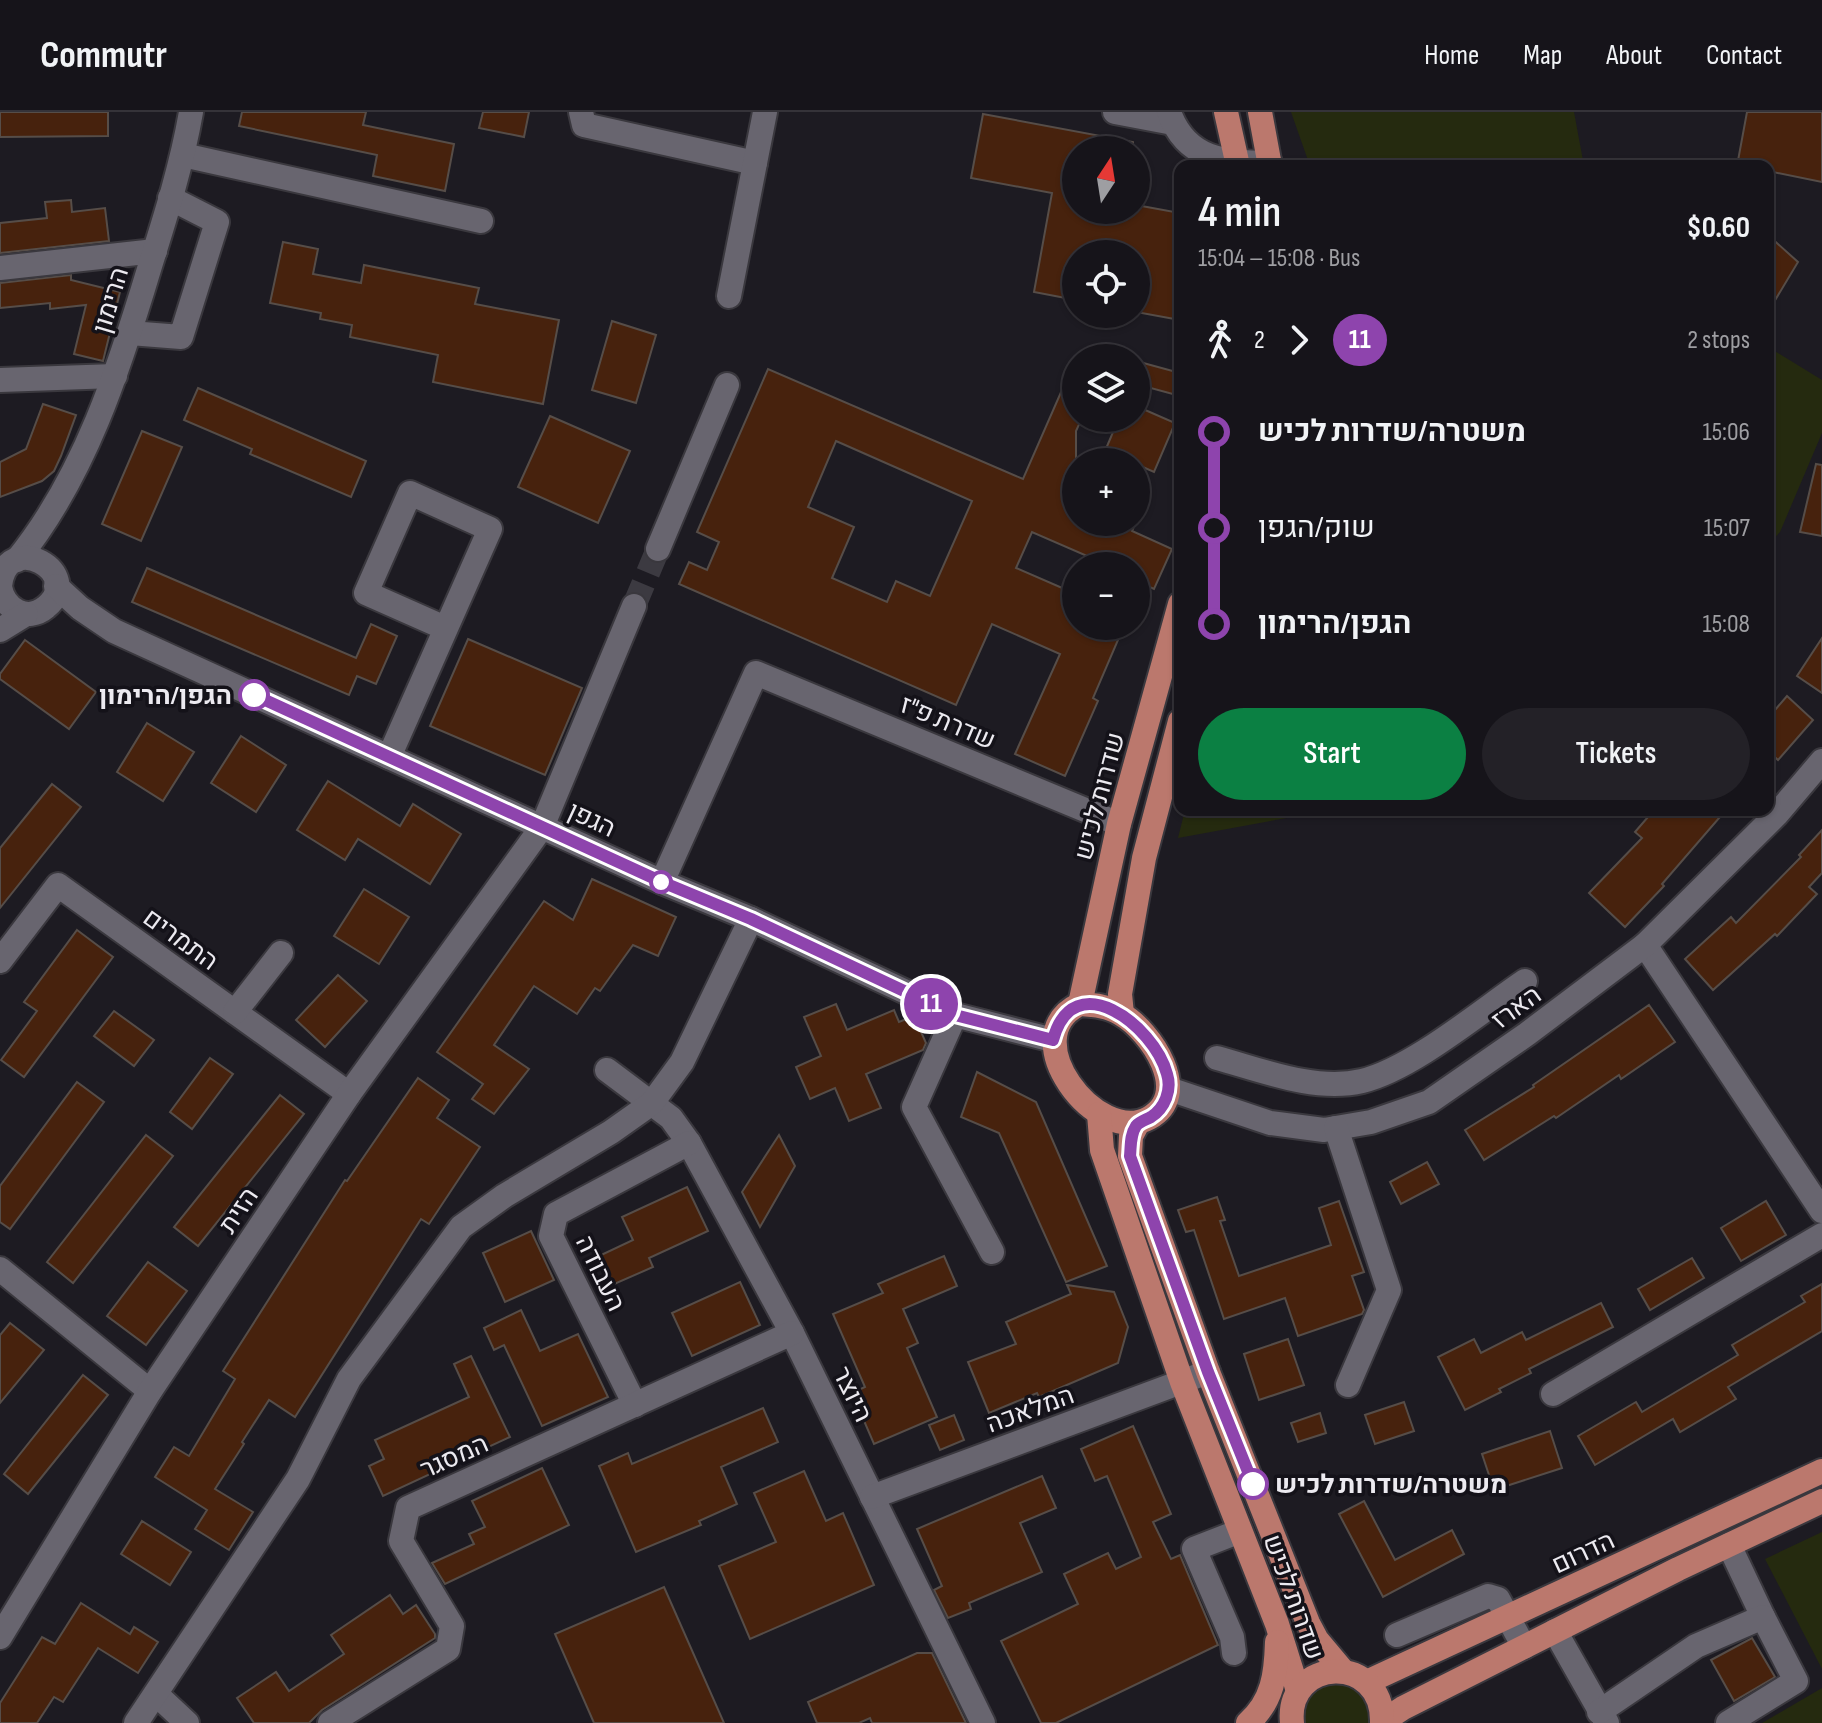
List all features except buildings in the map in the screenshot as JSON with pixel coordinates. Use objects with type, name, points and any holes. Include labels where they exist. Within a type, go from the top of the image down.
[{"type":"main road","points":[[1226,112],[1237,160]]},
{"type":"main road","points":[[1260,112],[1269,160]]},
{"type":"main road","name":"שדרות לכיש","points":[[1080,1004],[1119,824],[1174,626]]},
{"type":"main road","points":[[1122,1014],[1120,994],[1144,858],[1174,744]]},
{"type":"main road","points":[[1080,1004],[1122,1014],[1152,1043],[1168,1075],[1169,1089],[1159,1112],[1138,1123],[1113,1121],[1089,1107],[1054,1054],[1053,1040],[1060,1019],[1068,1010],[1080,1004]]},
{"type":"main road","name":"שדרות לכיש","points":[[1099,1114],[1102,1150],[1182,1382],[1277,1624],[1298,1691]]},
{"type":"main road","name":"שדרות לכיש","points":[[1138,1123],[1131,1136],[1130,1156],[1208,1372],[1308,1623],[1317,1640],[1343,1671]]},
{"type":"main road","name":"הדרום","points":[[1367,1682],[1822,1471]]},
{"type":"main road","points":[[1382,1723],[1403,1708],[1555,1631],[1822,1501]]},
{"type":"main road","points":[[1248,1723],[1267,1701],[1275,1680],[1277,1624]]},
{"type":"main road","points":[[1289,1722],[1292,1705],[1305,1684],[1322,1673],[1343,1671],[1367,1682],[1380,1701],[1382,1723]]},
{"type":"street","name":"הרימון","points":[[17,560],[62,498],[115,376],[183,155],[191,112]]},
{"type":"street","points":[[729,296],[765,112]]},
{"type":"street","points":[[1115,112],[1171,117],[1198,152],[1219,160]]},
{"type":"street","points":[[583,118],[628,123],[755,163]]},
{"type":"street","points":[[183,155],[481,221]]},
{"type":"street","points":[[130,333],[181,337],[217,222],[170,198]]},
{"type":"street","points":[[0,268],[155,251]]},
{"type":"street","points":[[0,380],[115,376]]},
{"type":"street","points":[[658,549],[727,385]]},
{"type":"street","points":[[389,757],[490,529],[410,493],[366,593],[445,628]]},
{"type":"street","name":"הרימון","points":[[54,578],[62,498]]},
{"type":"street","points":[[0,630],[33,613],[53,599],[54,578],[35,559],[17,560],[6,569],[0,584],[2,596],[10,607],[33,613]]},
{"type":"street","name":"הגפן","points":[[54,578],[80,608],[114,631],[662,882],[751,919],[955,1015],[1053,1040]]},
{"type":"street","name":"הזית","points":[[0,1637],[150,1391],[349,1094],[542,827],[634,606]]},
{"type":"street","name":"הגפן","points":[[33,613],[114,631]]},
{"type":"street","name":"שדרת פ\"ז","points":[[662,882],[756,673],[1119,824]]},
{"type":"street","name":"הארז","points":[[1169,1089],[1270,1123],[1324,1130],[1371,1122],[1429,1102],[1527,1034],[1645,945],[1777,814],[1822,761]]},
{"type":"street","name":"התמרים","points":[[0,961],[58,885],[349,1094]]},
{"type":"street","points":[[136,1723],[298,1479],[349,1379],[461,1227],[504,1196],[611,1132],[652,1103],[682,1062],[751,919]]},
{"type":"street","points":[[1645,945],[1822,1211]]},
{"type":"street","points":[[235,1012],[281,953]]},
{"type":"street","points":[[1217,1058],[1295,1079],[1360,1082],[1407,1062],[1525,981]]},
{"type":"street","points":[[955,1015],[914,1107],[992,1252]]},
{"type":"street","name":"היוצר","points":[[607,1070],[671,1118],[689,1143],[792,1333],[983,1723]]},
{"type":"street","points":[[1360,1082],[1371,1122]]},
{"type":"street","points":[[1336,1128],[1389,1290],[1348,1385]]},
{"type":"street","name":"העבודה","points":[[635,1405],[551,1236],[556,1214],[689,1143]]},
{"type":"street","points":[[1553,1394],[1822,1235]]},
{"type":"street","points":[[0,1269],[150,1391]]},
{"type":"street","name":"המסגר","points":[[330,1723],[448,1649],[452,1626],[401,1541],[408,1508],[792,1333]]},
{"type":"street","name":"המלאכה","points":[[872,1497],[1208,1372]]},
{"type":"street","points":[[1234,1653],[1232,1637],[1194,1549],[1240,1531]]},
{"type":"street","points":[[1728,1723],[1796,1681],[1729,1545]]},
{"type":"street","points":[[1397,1635],[1488,1596],[1498,1599],[1524,1647]]},
{"type":"street","points":[[1555,1631],[1603,1718],[1696,1646],[1763,1617]]},
{"type":"street","points":[[156,1694],[187,1723]]},
{"type":"green space","points":[[1291,112],[1574,112],[1583,160],[1308,160]]},
{"type":"green space","points":[[1774,351],[1822,380],[1822,433],[1780,532],[1774,538]]},
{"type":"green space","points":[[1184,816],[1297,816],[1178,838]]},
{"type":"green space","points":[[1822,1532],[1822,1669],[1765,1559]]},
{"type":"green space","points":[[1338,1683],[1353,1688],[1362,1696],[1371,1723],[1304,1723],[1306,1707],[1312,1696],[1323,1687]]},
{"type":"green space","points":[[1822,1688],[1822,1723],[1762,1723]]},
{"type":"tunnel","points":[[634,606],[658,549]]},
{"type":"bus line","name":"11","points":[[254,695],[662,882],[751,919],[955,1015],[1053,1040],[1060,1019],[1080,1004],[1122,1014],[1152,1043],[1168,1075],[1169,1089],[1159,1112],[1138,1123],[1131,1136],[1130,1156],[1208,1372],[1253,1484]]},
{"type":"place","name":"הגפן/הרימון","points":[[254,695]]},
{"type":"place","name":"משטרה/שדרות לכיש","points":[[1253,1484]]}]
